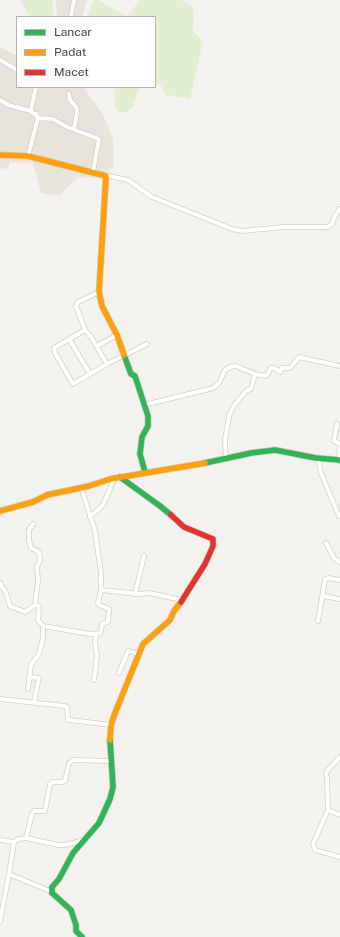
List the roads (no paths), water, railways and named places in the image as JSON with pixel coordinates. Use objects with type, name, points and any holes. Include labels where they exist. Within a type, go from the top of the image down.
[{"type":"street","points":[[71,16],[74,0]]},
{"type":"street","points":[[0,60],[16,69]]},
{"type":"street","points":[[31,111],[36,88]]},
{"type":"street","points":[[69,94],[70,100],[76,107],[77,112],[74,129]]},
{"type":"street","points":[[0,100],[8,105],[31,111],[36,114],[38,118],[28,156]]},
{"type":"street","points":[[38,118],[53,119],[66,127],[100,139],[93,172]]},
{"type":"street","points":[[0,155],[28,156],[128,180],[152,196],[232,229],[242,231],[284,227],[327,227],[332,224],[340,209]]},
{"type":"street","points":[[105,175],[106,180],[99,292],[102,306],[117,335],[131,374],[135,376],[148,416],[149,422],[142,437],[140,454],[145,472]]},
{"type":"street","points":[[99,292],[78,302],[76,306],[85,330],[98,346],[107,364]]},
{"type":"street","points":[[85,330],[55,346],[54,350],[73,384],[107,364],[148,344]]},
{"type":"street","points":[[98,346],[117,335]]},
{"type":"street","points":[[69,339],[90,374]]},
{"type":"street","points":[[144,405],[214,388],[219,383],[225,370],[230,367],[236,366],[255,374],[266,376],[272,367],[280,372],[282,368],[291,367],[300,357],[340,366]]},
{"type":"street","points":[[226,459],[226,433],[230,411],[246,391],[251,389],[255,374]]},
{"type":"street","points":[[337,424],[334,441],[340,444]]},
{"type":"street","points":[[0,511],[33,502],[47,494],[120,477],[226,459],[251,453],[275,450],[339,461],[340,448]]},
{"type":"street","points":[[316,458],[318,458],[321,472],[338,516]]},
{"type":"street","points":[[52,892],[52,887],[70,857],[99,823],[110,799],[113,787],[110,734],[111,725],[114,713],[134,670],[139,654],[144,644],[153,634],[170,620],[174,611],[205,564],[213,546],[213,539],[184,527],[160,506],[120,477]]},
{"type":"street","points":[[90,516],[104,505],[114,479]]},
{"type":"street","points":[[43,626],[96,634],[101,633],[102,624],[107,623],[108,621],[109,609],[99,605],[98,603],[101,590],[95,531],[81,487]]},
{"type":"street","points":[[0,583],[6,593],[10,606],[25,612],[35,605],[38,580],[37,567],[40,560],[39,552],[31,548],[29,544],[28,533],[33,524]]},
{"type":"street","points":[[326,543],[334,558],[340,562]]},
{"type":"street","points":[[135,594],[144,556]]},
{"type":"street","points":[[318,621],[326,578],[340,580]]},
{"type":"street","points":[[101,590],[135,594],[149,593],[182,600]]},
{"type":"street","points":[[323,596],[340,599]]},
{"type":"street","points":[[28,689],[31,666],[40,652],[43,638],[43,626],[38,620],[38,605],[35,605]]},
{"type":"street","points":[[94,680],[97,656],[96,634]]},
{"type":"street","points":[[119,673],[128,650],[139,654]]},
{"type":"street","points":[[29,677],[39,678],[34,702]]},
{"type":"street","points":[[0,699],[65,706],[67,707],[68,720],[111,725]]},
{"type":"street","points":[[340,757],[327,769],[328,810],[314,840],[314,849],[316,851],[340,857]]},
{"type":"street","points":[[26,838],[32,814],[34,811],[45,811],[50,784],[53,782],[65,781],[69,763],[73,760],[112,760]]},
{"type":"street","points":[[328,810],[340,815]]},
{"type":"street","points":[[0,844],[0,840],[14,842],[18,839],[26,838],[58,845],[72,844],[84,840]]},
{"type":"street","points":[[0,921],[2,900],[9,874],[14,842]]},
{"type":"street","points":[[9,874],[52,892],[71,910],[76,925],[76,931],[82,937]]}]
